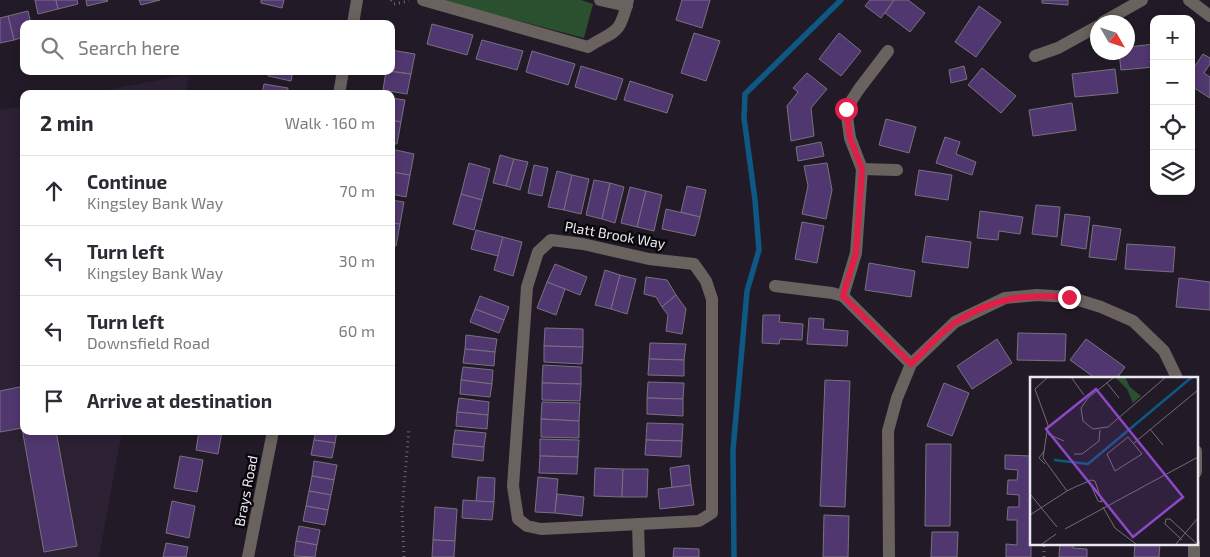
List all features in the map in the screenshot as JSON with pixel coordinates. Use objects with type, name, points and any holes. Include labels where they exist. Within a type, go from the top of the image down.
[{"type":"street","points":[[354,20],[358,0]]},
{"type":"street","points":[[423,0],[588,47],[611,36],[619,28],[627,3],[600,0]]},
{"type":"street","points":[[1115,15],[1142,0]]},
{"type":"street","points":[[1189,0],[1210,16]]},
{"type":"street","points":[[1035,56],[1058,48],[1090,30]]},
{"type":"street","points":[[843,296],[856,253],[862,169],[850,138],[846,109],[859,88],[888,51]]},
{"type":"street","points":[[340,90],[342,75]]},
{"type":"street","points":[[862,169],[897,170]]},
{"type":"street","name":"Platt Brook Way","points":[[550,240],[583,244],[649,259],[694,264],[706,281],[712,299],[712,513],[699,521],[638,524],[541,529],[527,526],[518,519],[513,486],[527,287],[538,252],[550,240]]},
{"type":"street","points":[[776,286],[832,292],[843,296],[911,364]]},
{"type":"street","points":[[889,557],[888,431],[897,398],[911,364],[955,322],[1005,298],[1037,295],[1069,297],[1101,307],[1133,321],[1164,351],[1177,377]]},
{"type":"street","name":"Brays Road","points":[[248,557],[272,435]]},
{"type":"street","points":[[638,524],[638,557]]},
{"type":"street","points":[[1194,544],[1194,557]]},
{"type":"path","points":[[391,0],[394,4],[412,0]]},
{"type":"path","points":[[404,557],[402,511],[409,428]]},
{"type":"path","points":[[1044,544],[1044,557]]},
{"type":"shaded area","points":[[184,75],[189,75],[186,90],[107,90]]},
{"type":"shaded area","points":[[20,107],[20,435],[121,435],[99,557],[0,557],[0,110]]},
{"type":"green space","points":[[439,0],[581,0],[593,4],[584,38]]},
{"type":"building","points":[[35,0],[56,0],[58,9],[38,14]]},
{"type":"building","points":[[56,0],[77,0],[78,4],[58,9]]},
{"type":"building","points":[[86,0],[107,0],[108,1],[87,6]]},
{"type":"building","points":[[139,0],[160,0],[141,5]]},
{"type":"building","points":[[261,0],[284,0],[282,8],[261,3]]},
{"type":"building","points":[[682,0],[710,0],[702,28],[676,20]]},
{"type":"building","points":[[870,0],[894,0],[881,18],[865,6]]},
{"type":"building","points":[[894,0],[908,0],[925,13],[910,32],[885,13]]},
{"type":"building","points":[[1042,0],[1068,0],[1068,5],[1042,3]]},
{"type":"building","points":[[979,6],[1001,22],[976,57],[955,42]]},
{"type":"building","points":[[28,11],[30,20],[20,20],[20,38],[14,40],[8,16]]},
{"type":"building","points":[[8,16],[14,40],[0,43],[0,18]]},
{"type":"building","points":[[432,24],[473,35],[467,55],[427,44]]},
{"type":"building","points":[[694,33],[720,41],[706,81],[681,73]]},
{"type":"building","points":[[839,33],[861,51],[841,76],[819,59]]},
{"type":"building","points":[[482,40],[523,51],[517,70],[476,59]]},
{"type":"building","points":[[1150,44],[1150,67],[1121,70],[1120,60],[1135,60],[1135,46]]},
{"type":"building","points":[[395,51],[415,54],[411,74],[395,72]]},
{"type":"building","points":[[532,51],[575,64],[568,85],[526,72]]},
{"type":"building","points":[[1203,54],[1210,58],[1210,64],[1204,73],[1210,77],[1210,98],[1195,89],[1195,66]]},
{"type":"building","points":[[581,66],[623,79],[616,100],[575,87]]},
{"type":"building","points":[[964,66],[967,79],[951,83],[949,70]]},
{"type":"building","points":[[982,68],[1016,96],[1001,113],[968,85]]},
{"type":"building","points":[[1115,69],[1118,93],[1075,97],[1072,74]]},
{"type":"building","points":[[395,72],[411,74],[407,94],[395,92],[395,90],[383,90],[385,75],[395,75]]},
{"type":"building","points":[[807,73],[827,89],[811,108],[814,136],[791,141],[787,106],[798,92],[793,88]]},
{"type":"building","points":[[268,75],[292,75],[291,81]]},
{"type":"building","points":[[630,81],[673,95],[667,113],[624,100]]},
{"type":"building","points":[[264,84],[288,88],[288,90],[263,90]]},
{"type":"building","points":[[395,99],[405,100],[401,122],[395,121]]},
{"type":"building","points":[[1072,103],[1076,130],[1033,136],[1029,110]]},
{"type":"building","points":[[886,119],[916,127],[909,153],[879,145]]},
{"type":"building","points":[[395,121],[401,122],[397,144],[395,144]]},
{"type":"building","points":[[945,137],[960,142],[956,154],[976,162],[972,175],[936,163]]},
{"type":"building","points":[[821,142],[824,156],[798,161],[796,147]]},
{"type":"building","points":[[395,150],[414,154],[410,175],[395,173]]},
{"type":"building","points":[[500,155],[514,159],[506,186],[493,183]]},
{"type":"building","points":[[514,159],[528,162],[520,190],[506,186]]},
{"type":"building","points":[[469,163],[490,169],[482,200],[461,194]]},
{"type":"building","points":[[827,163],[832,190],[826,219],[802,214],[808,186],[804,166]]},
{"type":"building","points":[[534,165],[548,168],[542,196],[528,193]]},
{"type":"building","points":[[919,170],[952,175],[948,200],[915,195]]},
{"type":"building","points":[[557,171],[572,175],[564,210],[548,207]]},
{"type":"building","points":[[395,173],[410,175],[406,197],[395,195]]},
{"type":"building","points":[[572,175],[589,179],[581,214],[564,210]]},
{"type":"building","points":[[594,180],[610,183],[602,219],[586,215]]},
{"type":"building","points":[[610,183],[624,187],[615,223],[602,219]]},
{"type":"building","points":[[687,186],[706,190],[700,217],[681,212]]},
{"type":"building","points":[[630,187],[646,191],[637,227],[621,223]]},
{"type":"building","points":[[646,191],[662,195],[654,231],[637,227]]},
{"type":"building","points":[[461,194],[482,200],[474,230],[453,224]]},
{"type":"building","points":[[395,201],[404,202],[400,224],[395,223]]},
{"type":"building","points":[[1036,205],[1060,207],[1057,237],[1032,234]]},
{"type":"building","points":[[666,209],[700,217],[695,236],[662,229]]},
{"type":"building","points":[[980,211],[1023,217],[1020,234],[999,231],[998,240],[977,238]]},
{"type":"building","points":[[1065,214],[1090,217],[1086,249],[1061,245]]},
{"type":"building","points":[[802,222],[824,226],[817,263],[795,259]]},
{"type":"building","points":[[395,223],[400,224],[395,246]]},
{"type":"building","points":[[1093,225],[1121,229],[1116,260],[1089,257]]},
{"type":"building","points":[[476,230],[503,237],[498,256],[471,249]]},
{"type":"building","points":[[926,236],[971,242],[968,268],[922,262]]},
{"type":"building","points":[[503,237],[522,242],[513,276],[494,270]]},
{"type":"building","points":[[1127,244],[1175,247],[1173,272],[1125,269]]},
{"type":"building","points":[[869,263],[915,271],[911,297],[865,290]]},
{"type":"building","points":[[555,264],[587,277],[580,295],[547,282]]},
{"type":"building","points":[[605,270],[620,275],[611,309],[595,305]]},
{"type":"building","points":[[620,275],[636,279],[627,314],[611,309]]},
{"type":"building","points":[[646,277],[667,280],[676,295],[662,307],[656,297],[644,294]]},
{"type":"building","points":[[1179,278],[1210,282],[1210,310],[1176,307]]},
{"type":"building","points":[[547,282],[565,289],[556,315],[537,308]]},
{"type":"building","points":[[676,295],[686,309],[682,334],[666,331],[668,315],[662,307]]},
{"type":"building","points":[[480,296],[509,307],[504,320],[475,309]]},
{"type":"building","points":[[475,309],[504,320],[499,333],[470,322]]},
{"type":"building","points":[[763,315],[780,315],[779,322],[803,324],[802,340],[780,339],[779,344],[762,343]]},
{"type":"building","points":[[809,318],[824,319],[823,329],[848,331],[847,346],[807,344]]},
{"type":"building","points":[[545,328],[583,329],[583,347],[544,346]]},
{"type":"building","points":[[1018,333],[1066,334],[1065,361],[1017,360]]},
{"type":"building","points":[[466,335],[497,339],[495,352],[465,349]]},
{"type":"building","points":[[997,339],[1012,363],[972,389],[957,366]]},
{"type":"building","points":[[1086,339],[1125,367],[1118,377],[1094,377],[1070,360]]},
{"type":"building","points":[[650,343],[686,344],[684,360],[649,359]]},
{"type":"building","points":[[544,346],[583,347],[582,364],[544,362]]},
{"type":"building","points":[[465,349],[495,352],[494,366],[463,363]]},
{"type":"building","points":[[649,359],[684,360],[684,376],[648,375]]},
{"type":"building","points":[[543,365],[581,367],[581,384],[542,383]]},
{"type":"building","points":[[463,367],[493,370],[492,384],[461,380]]},
{"type":"building","points":[[461,380],[492,384],[490,397],[460,394]]},
{"type":"building","points":[[825,380],[850,381],[845,507],[820,506]]},
{"type":"building","points":[[648,382],[684,383],[683,399],[647,398]]},
{"type":"building","points":[[542,383],[581,384],[580,401],[542,400]]},
{"type":"building","points":[[944,383],[969,393],[952,436],[927,426]]},
{"type":"building","points":[[20,387],[20,428],[0,432],[0,391]]},
{"type":"building","points":[[459,398],[489,402],[488,415],[457,412]]},
{"type":"building","points":[[647,398],[683,399],[683,416],[647,414]]},
{"type":"building","points":[[542,402],[580,403],[579,421],[541,419]]},
{"type":"building","points":[[457,412],[488,415],[487,429],[456,426]]},
{"type":"building","points":[[541,419],[579,421],[579,438],[541,437]]},
{"type":"building","points":[[647,423],[683,424],[682,441],[646,440]]},
{"type":"building","points":[[455,430],[486,433],[484,447],[453,444]]},
{"type":"building","points":[[23,435],[57,435],[77,546],[44,552]]},
{"type":"building","points":[[198,435],[221,435],[218,454],[196,450]]},
{"type":"building","points":[[315,435],[336,435],[335,443],[314,440]]},
{"type":"building","points":[[540,439],[579,440],[578,457],[540,456]]},
{"type":"building","points":[[314,440],[335,443],[332,458],[311,455]]},
{"type":"building","points":[[646,440],[682,441],[681,457],[645,455]]},
{"type":"building","points":[[453,444],[484,447],[483,461],[452,457]]},
{"type":"building","points":[[926,444],[951,444],[950,526],[925,526]]},
{"type":"building","points":[[1005,455],[1030,456],[1031,557],[1006,557],[1006,544],[1017,545],[1017,520],[1007,520],[1008,507],[1019,507],[1019,495],[1007,494],[1008,480],[1017,480],[1018,470],[1005,469]]},
{"type":"building","points":[[180,456],[203,460],[197,492],[174,488]]},
{"type":"building","points":[[540,456],[578,457],[577,474],[539,473]]},
{"type":"building","points":[[314,461],[337,465],[334,480],[312,476]]},
{"type":"building","points":[[689,465],[691,485],[672,488],[670,468]]},
{"type":"building","points":[[595,468],[623,469],[622,497],[594,496]]},
{"type":"building","points":[[623,469],[648,469],[647,497],[622,497]]},
{"type":"building","points":[[312,476],[334,480],[331,495],[309,491]]},
{"type":"building","points":[[478,477],[495,478],[494,502],[476,501]]},
{"type":"building","points":[[538,477],[558,479],[555,513],[535,512]]},
{"type":"building","points":[[691,485],[694,505],[660,509],[658,489]]},
{"type":"building","points":[[309,491],[331,495],[328,510],[306,506]]},
{"type":"building","points":[[557,494],[584,497],[582,516],[555,513]]},
{"type":"building","points":[[463,500],[494,502],[492,520],[462,518]]},
{"type":"building","points":[[172,501],[195,506],[189,538],[166,533]]},
{"type":"building","points":[[306,506],[328,510],[325,525],[303,521]]},
{"type":"building","points":[[435,507],[457,509],[455,541],[433,540]]},
{"type":"building","points":[[824,515],[849,516],[848,557],[823,557]]},
{"type":"building","points":[[299,526],[320,530],[317,545],[296,541]]},
{"type":"building","points":[[932,532],[958,532],[957,557],[931,557]]},
{"type":"building","points":[[433,540],[455,541],[454,557],[432,557]]},
{"type":"building","points":[[296,541],[317,545],[315,557],[294,556]]},
{"type":"building","points":[[166,543],[188,547],[186,557],[163,557]]},
{"type":"building","points":[[1060,544],[1073,544],[1073,548],[1087,549],[1087,557],[1059,557]]},
{"type":"building","points":[[1135,544],[1160,544],[1159,557],[1134,557]]},
{"type":"building","points":[[674,548],[699,549],[699,557],[673,557]]},
{"type":"waterway","points":[[734,557],[733,450],[747,291],[759,250],[755,200],[744,118],[745,94],[841,0]]},
{"type":"route","points":[[846,109],[850,138],[862,169],[856,253],[843,296],[911,364],[955,322],[1005,298],[1037,295],[1069,297]]}]
